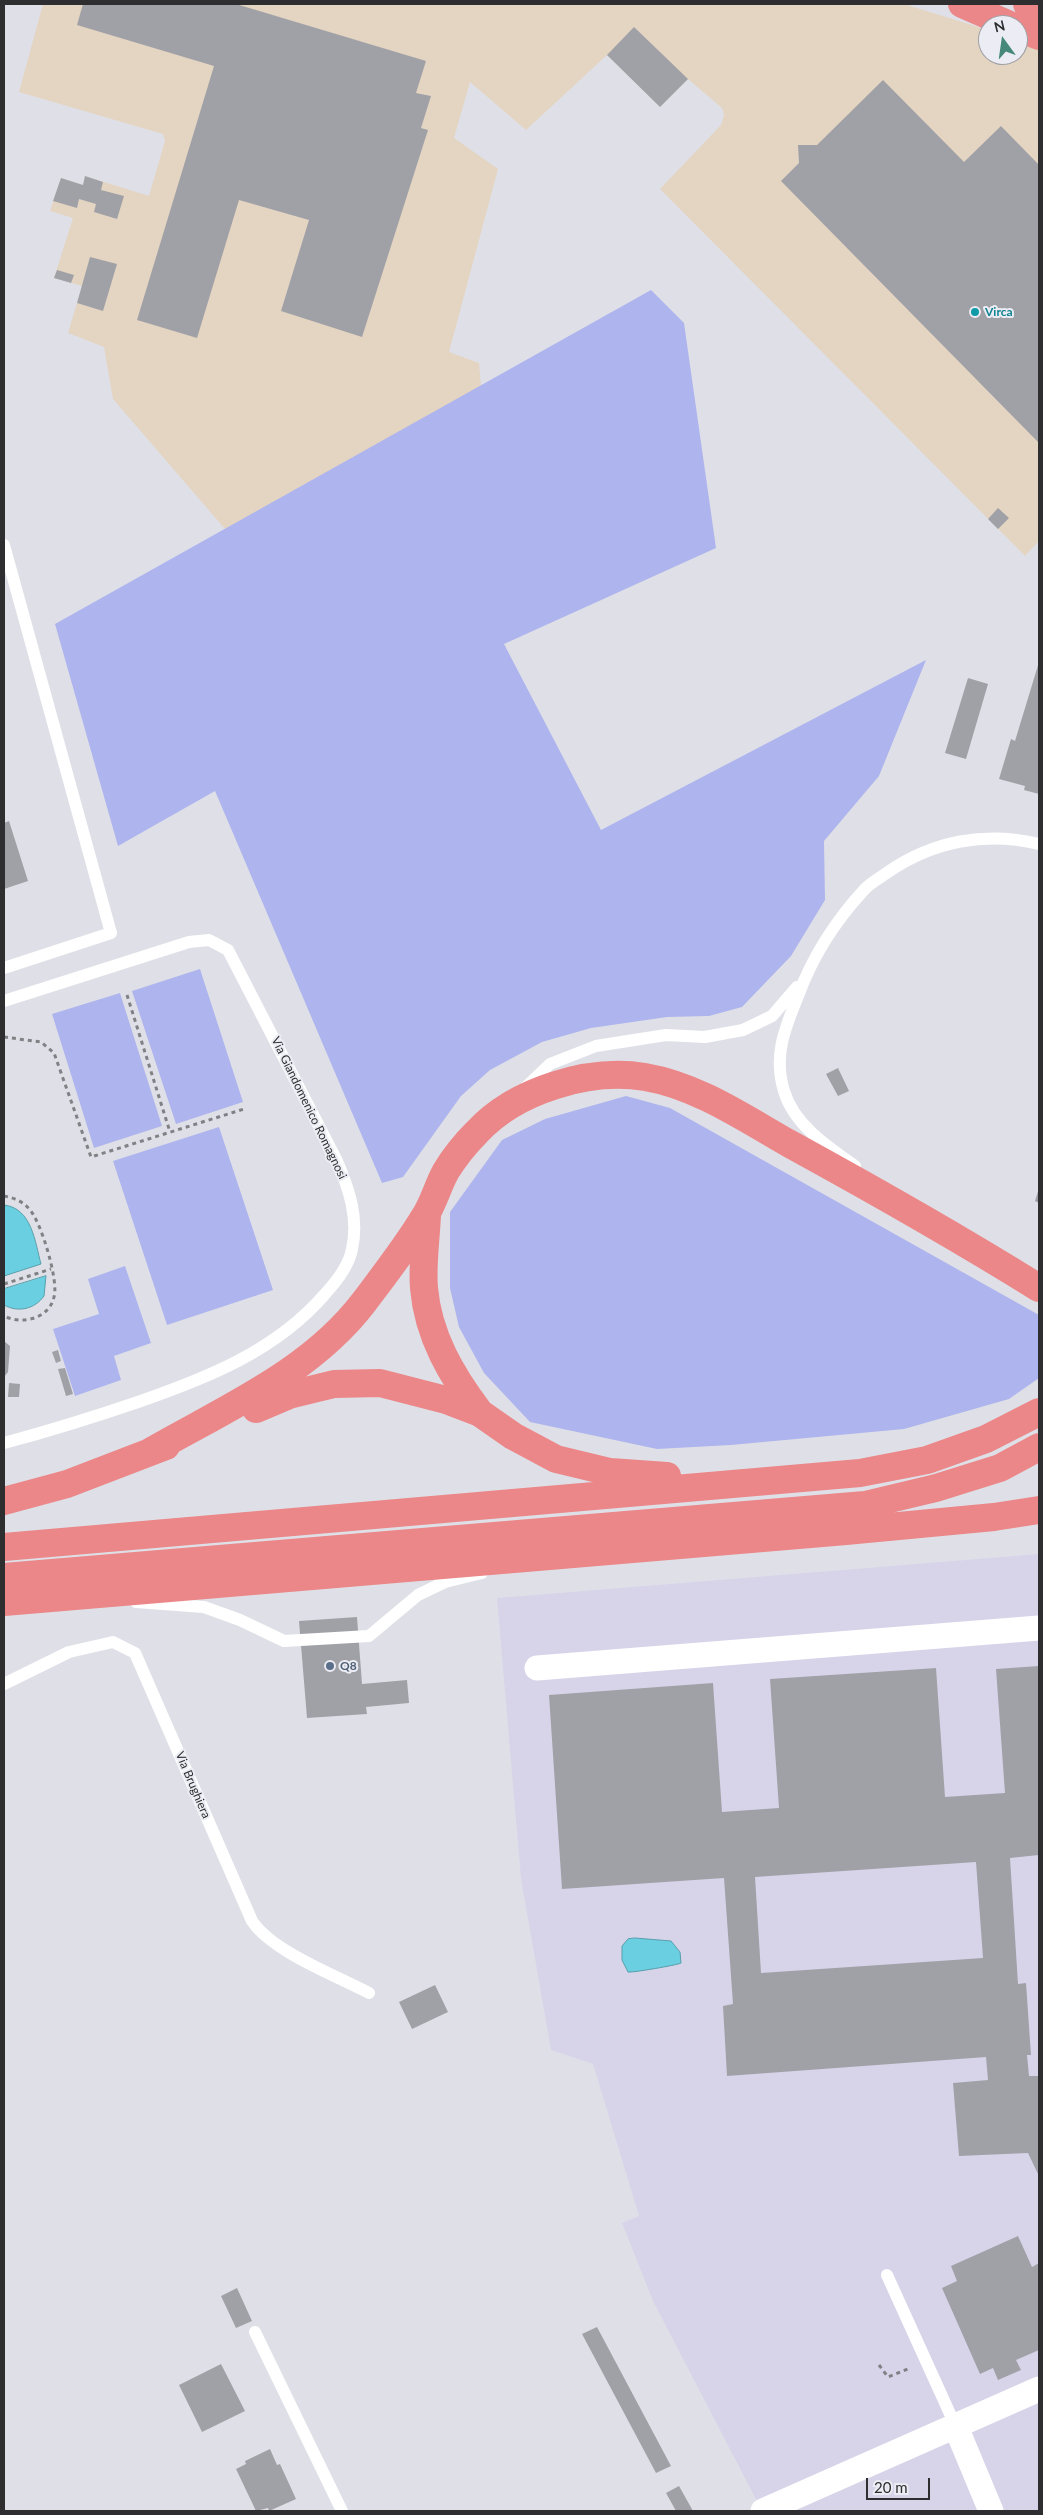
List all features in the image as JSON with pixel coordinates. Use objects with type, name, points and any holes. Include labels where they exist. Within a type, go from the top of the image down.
[{"type":"highway","points":[[962,4],[987,15]]},
{"type":"highway","points":[[1027,4],[1039,8]]},
{"type":"highway","points":[[148,1453],[280,1378],[322,1347],[362,1305],[426,1215],[446,1170],[477,1131],[505,1109],[556,1084],[601,1076],[644,1077],[699,1094],[931,1221],[1039,1288]]},
{"type":"highway","points":[[426,1215],[424,1287],[430,1326],[443,1358],[480,1414]]},
{"type":"highway","points":[[6,1500],[67,1484],[289,1395],[334,1384],[380,1383],[446,1400],[480,1414],[513,1436],[556,1459],[610,1472],[756,1482]]},
{"type":"highway","points":[[4,1546],[860,1473],[926,1460],[986,1439],[1039,1412]]},
{"type":"highway","points":[[4,1576],[865,1505],[936,1488],[1000,1468],[1039,1447]]},
{"type":"highway","points":[[4,1602],[846,1531],[994,1517],[1039,1510]]},
{"type":"street","points":[[537,1668],[1039,1628]]},
{"type":"street","points":[[763,2511],[1039,2389]]},
{"type":"street","points":[[956,2426],[991,2511]]},
{"type":"lane","points":[[4,545],[111,933],[4,968]]},
{"type":"lane","points":[[931,1221],[823,1144],[797,1118],[784,1091],[778,1056],[786,1026],[804,979],[834,927],[865,889],[905,861],[940,845],[982,837],[1021,840],[1039,844]]},
{"type":"lane","name":"Via Giandomenico Romagnosi","points":[[4,1001],[189,942],[209,940],[228,950],[337,1161],[350,1190],[354,1222],[352,1250],[340,1277],[312,1309],[265,1346],[194,1382],[87,1420],[4,1443]]},
{"type":"lane","points":[[505,1109],[550,1064],[596,1046],[632,1039],[666,1035],[705,1037],[743,1030],[772,1016],[804,979]]},
{"type":"lane","points":[[67,1597],[204,1607],[240,1620],[284,1641],[370,1636],[418,1595],[431,1588],[445,1582],[549,1556]]},
{"type":"lane","name":"Via Brughiera","points":[[4,1684],[78,1650],[113,1642],[135,1653],[252,1921],[259,1932],[280,1948],[369,1993]]},
{"type":"lane","points":[[887,2275],[956,2426]]},
{"type":"lane","points":[[255,2332],[342,2511]]},
{"type":"path","points":[[126,995],[170,1132]]},
{"type":"path","points":[[4,1037],[41,1042],[54,1053],[91,1157],[244,1109]]},
{"type":"path","points":[[4,1196],[15,1198],[32,1212],[55,1286],[54,1298],[49,1308],[36,1318],[25,1321],[4,1316]]},
{"type":"path","points":[[4,1284],[51,1269]]},
{"type":"path","points":[[879,2365],[888,2377],[911,2368]]},
{"type":"shaded area","points":[[43,4],[904,4],[978,27],[978,65],[1028,65],[1028,46],[1039,50],[1039,541],[1025,556],[660,189],[721,125],[724,115],[722,108],[688,79],[660,107],[607,55],[526,130],[470,82],[454,138],[498,169],[449,352],[479,363],[481,386],[225,529],[113,399],[104,347],[68,333],[82,286],[54,278],[73,218],[50,211],[61,178],[83,185],[85,176],[149,196],[165,141],[163,134],[19,92]]},
{"type":"shaded area","points":[[651,290],[684,323],[716,548],[504,644],[601,830],[926,660],[879,776],[824,841],[825,900],[791,956],[742,1007],[709,1016],[667,1017],[591,1028],[542,1042],[490,1070],[461,1096],[403,1177],[382,1183],[215,791],[118,846],[55,624]]},
{"type":"shaded area","points":[[200,969],[243,1102],[176,1124],[132,991]]},
{"type":"shaded area","points":[[120,993],[162,1126],[94,1148],[52,1014]]},
{"type":"shaded area","points":[[626,1096],[670,1108],[1039,1315],[1039,1378],[1009,1399],[904,1429],[731,1445],[657,1449],[530,1422],[484,1373],[459,1327],[450,1288],[450,1212],[502,1140],[545,1119]]},
{"type":"shaded area","points":[[219,1127],[273,1290],[167,1325],[113,1161]]},
{"type":"shaded area","points":[[4,1205],[13,1207],[21,1212],[26,1219],[34,1236],[41,1264],[4,1276]]},
{"type":"shaded area","points":[[125,1266],[151,1343],[114,1356],[121,1380],[75,1396],[53,1329],[99,1314],[88,1279]]},
{"type":"shaded area","points":[[46,1276],[44,1296],[36,1304],[20,1309],[4,1305],[4,1289]]},
{"type":"shaded area","points":[[1039,1554],[1039,2511],[762,2511],[653,2301],[622,2223],[639,2216],[593,2064],[551,2050],[521,1879],[497,1598]]},
{"type":"shaded area","points":[[628,1939],[671,1941],[680,1952],[681,1963],[628,1972],[622,1960],[622,1946]]},
{"type":"building","points":[[83,4],[236,4],[426,61],[416,93],[431,96],[421,128],[428,130],[362,337],[281,311],[309,220],[239,200],[197,338],[137,320],[214,66],[77,25]]},
{"type":"building","points":[[634,27],[688,79],[660,107],[607,55]]},
{"type":"building","name":"Virca","points":[[883,80],[964,162],[1001,126],[1039,165],[1039,443],[781,181],[799,163],[798,145],[817,145]]},
{"type":"building","points":[[85,176],[103,182],[101,190],[124,196],[117,219],[94,212],[96,204],[79,199],[77,208],[53,201],[61,178],[83,185]]},
{"type":"building","points":[[90,257],[117,264],[103,311],[77,303]]},
{"type":"building","points":[[57,270],[74,275],[71,283],[54,278]]},
{"type":"building","points":[[998,508],[1009,518],[998,529],[988,519]]},
{"type":"building","points":[[1039,662],[1039,794],[1024,790],[1025,786],[999,779],[1011,739],[1015,741]]},
{"type":"building","points":[[968,678],[988,684],[966,759],[945,753]]},
{"type":"building","points":[[9,821],[28,881],[4,889],[4,823]]},
{"type":"building","points":[[838,1068],[849,1091],[838,1096],[826,1074]]},
{"type":"building","points":[[1039,1188],[1039,1203],[1035,1201]]},
{"type":"building","points":[[4,1341],[10,1346],[8,1372],[4,1377]]},
{"type":"building","points":[[58,1350],[61,1361],[56,1363],[52,1352]]},
{"type":"building","points":[[65,1368],[73,1394],[66,1396],[58,1369]]},
{"type":"building","points":[[9,1383],[20,1384],[19,1397],[8,1397]]},
{"type":"building","points":[[357,1617],[362,1684],[407,1680],[409,1703],[366,1707],[367,1714],[307,1718],[299,1621]]},
{"type":"building","points":[[1039,1666],[1039,1855],[1010,1858],[1018,1984],[1026,1983],[1031,2055],[1027,2055],[1029,2076],[1039,2076],[1039,2176],[1028,2153],[959,2156],[953,2083],[988,2080],[986,2057],[727,2076],[723,2006],[733,2004],[724,1878],[562,1889],[549,1695],[713,1683],[722,1812],[779,1808],[770,1679],[936,1668],[945,1797],[1005,1793],[996,1669]],"holes":[[[976,1862],[983,1958],[761,1973],[755,1877]]]},
{"type":"building","points":[[435,1985],[448,2012],[412,2029],[399,2002]]},
{"type":"building","points":[[1018,2236],[1032,2267],[1039,2263],[1039,2350],[1016,2360],[1021,2370],[998,2380],[993,2368],[980,2374],[942,2288],[957,2281],[951,2266]]},
{"type":"building","points":[[237,2288],[252,2321],[236,2328],[221,2296]]},
{"type":"building","points":[[597,2327],[671,2466],[656,2473],[582,2334]]},
{"type":"building","points":[[221,2364],[245,2411],[202,2432],[179,2385]]},
{"type":"building","points":[[270,2449],[277,2465],[280,2464],[296,2499],[269,2511],[268,2508],[256,2511],[236,2469],[246,2464],[245,2461]]},
{"type":"building","points":[[679,2486],[693,2511],[676,2511],[666,2493]]},
{"type":"place","name":"Virca","points":[[975,312]]},
{"type":"place","name":"Q8","points":[[330,1666]]}]
